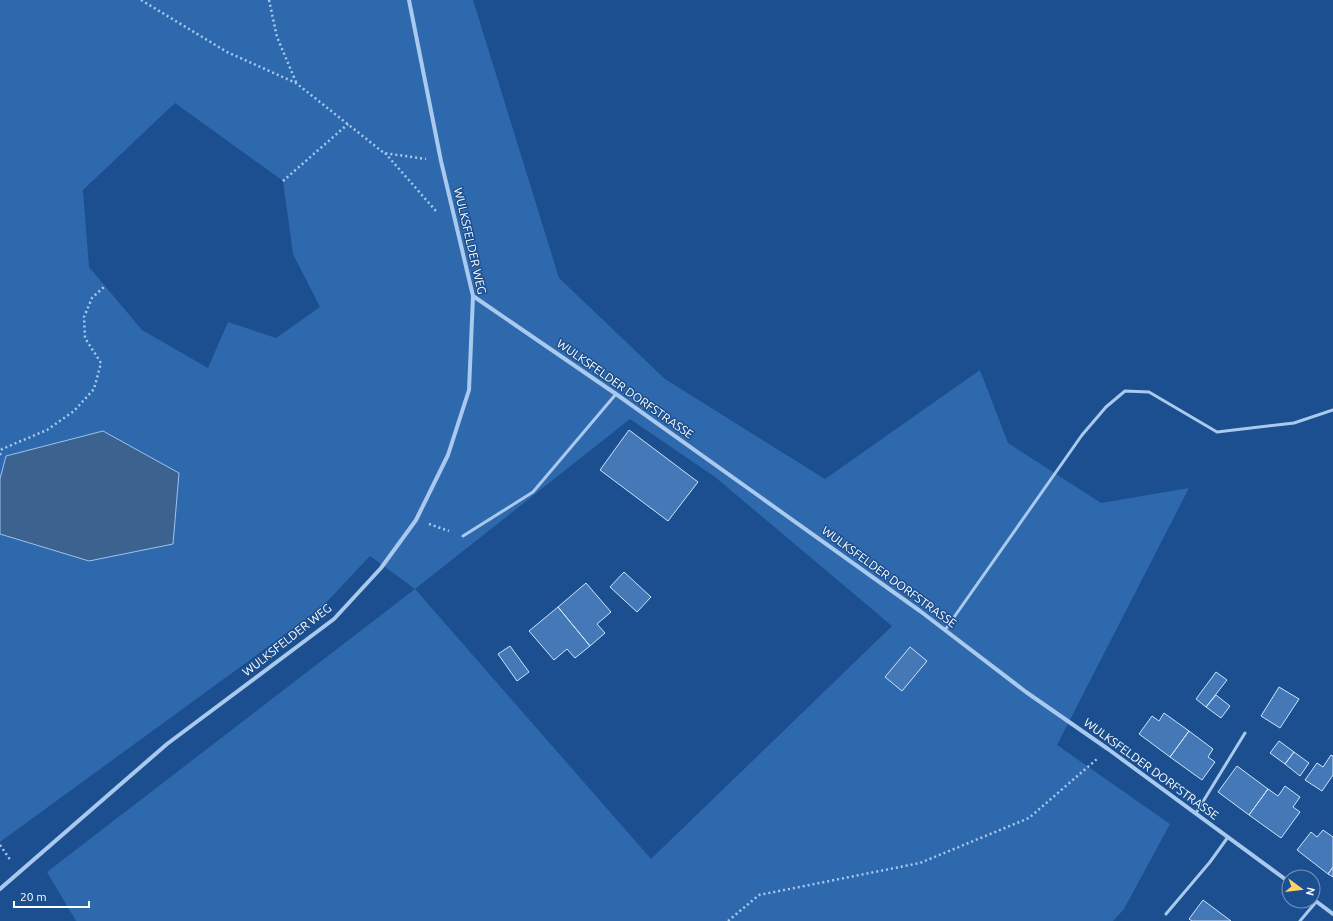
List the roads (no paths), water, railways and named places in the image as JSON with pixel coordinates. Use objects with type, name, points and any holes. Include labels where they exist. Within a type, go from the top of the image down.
[{"type":"street","name":"WULKSFELDER WEG","points":[[0,889],[167,744],[334,619],[381,568],[416,520],[448,455],[469,390],[473,296],[441,161],[409,0]]},
{"type":"street","name":"WULKSFELDER DORFSTRASSE","points":[[473,296],[616,394],[945,630],[1026,692],[1108,749],[1281,876]]},
{"type":"street","points":[[1321,905],[1333,914]]},
{"type":"lane","points":[[945,630],[1082,435],[1106,407],[1125,391],[1149,392],[1217,432],[1294,423],[1333,410]]},
{"type":"lane","points":[[463,536],[533,492],[616,394]]},
{"type":"lane","points":[[1196,813],[1245,733]]},
{"type":"lane","points":[[1166,914],[1210,862],[1228,837]]},
{"type":"lane","points":[[1300,921],[1309,909]]}]
